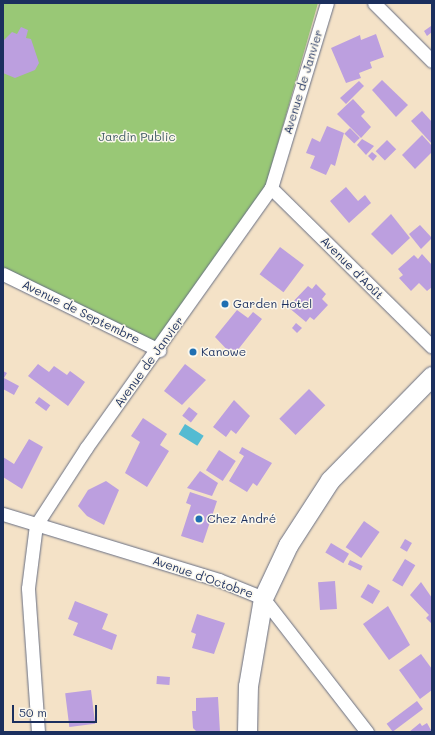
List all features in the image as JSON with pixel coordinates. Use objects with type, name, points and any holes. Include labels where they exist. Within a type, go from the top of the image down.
[{"type":"street","name":"Avenue de Janvier","points":[[38,732],[28,588],[36,525],[86,448],[159,350],[271,188],[327,3]]},
{"type":"street","points":[[374,3],[432,61]]},
{"type":"street","name":"Avenue d'Août","points":[[271,188],[432,347]]},
{"type":"street","name":"Avenue de Septembre","points":[[3,274],[159,350]]},
{"type":"street","points":[[247,732],[248,686],[263,598],[288,545],[330,480],[432,376]]},
{"type":"street","name":"Avenue d'Octobre","points":[[3,514],[219,580],[263,598],[367,732]]},
{"type":"green space","name":"Jardin Public","points":[[3,3],[318,3],[266,185],[156,345],[3,269]]},
{"type":"water","points":[[185,424],[204,436],[197,446],[179,434]]},
{"type":"building","points":[[431,26],[432,32],[427,36],[424,31]]},
{"type":"building","points":[[21,27],[28,30],[26,38],[31,39],[39,63],[35,70],[15,78],[3,73],[3,41],[12,32],[17,34]]},
{"type":"building","points":[[376,34],[384,57],[370,62],[372,68],[359,73],[361,78],[346,83],[331,48],[360,35],[361,40]]},
{"type":"building","points":[[382,80],[408,105],[396,117],[372,90]]},
{"type":"building","points":[[359,81],[364,86],[346,104],[340,98]]},
{"type":"building","points":[[353,99],[365,112],[361,116],[371,127],[361,138],[337,114]]},
{"type":"building","points":[[422,111],[432,122],[432,144],[411,121]]},
{"type":"building","points":[[327,126],[344,133],[335,166],[331,164],[326,175],[310,168],[315,156],[306,153],[312,138],[320,142]]},
{"type":"building","points":[[350,128],[360,138],[354,144],[344,134]]},
{"type":"building","points":[[422,135],[432,146],[432,152],[415,169],[402,155]]},
{"type":"building","points":[[362,139],[374,146],[366,155],[357,145]]},
{"type":"building","points":[[387,140],[396,149],[385,161],[376,151]]},
{"type":"building","points":[[372,152],[377,156],[373,161],[368,156]]},
{"type":"building","points":[[346,187],[358,201],[365,195],[371,203],[349,223],[330,201]]},
{"type":"building","points":[[391,214],[410,238],[392,255],[371,234]]},
{"type":"building","points":[[420,225],[432,238],[421,249],[409,234]]},
{"type":"building","points":[[280,247],[304,265],[283,292],[260,274]]},
{"type":"building","points":[[422,254],[432,265],[432,287],[427,291],[419,283],[411,291],[399,278],[403,275],[398,269],[414,255],[418,259]]},
{"type":"building","points":[[316,284],[326,294],[322,299],[328,305],[314,320],[310,317],[306,322],[288,307],[308,286],[312,289]]},
{"type":"building","points":[[237,310],[248,318],[253,312],[262,319],[233,356],[215,337]]},
{"type":"building","points":[[296,323],[302,328],[297,333],[292,328]]},
{"type":"building","points":[[38,364],[49,372],[54,366],[67,375],[70,371],[85,382],[68,406],[28,376]]},
{"type":"building","points":[[185,364],[206,380],[182,405],[164,391]]},
{"type":"building","points":[[3,371],[7,373],[4,378],[19,386],[14,395],[3,389]]},
{"type":"building","points":[[309,389],[325,405],[296,435],[279,419]]},
{"type":"building","points":[[39,397],[50,405],[46,411],[35,403]]},
{"type":"building","points":[[234,400],[250,416],[236,434],[231,430],[226,437],[213,427]]},
{"type":"building","points":[[189,407],[198,414],[191,422],[182,416]]},
{"type":"building","points":[[143,418],[167,434],[160,445],[169,451],[147,487],[125,473],[140,442],[131,436]]},
{"type":"building","points":[[29,439],[43,447],[22,489],[3,477],[3,457],[14,464]]},
{"type":"building","points":[[242,447],[272,463],[257,486],[253,483],[247,492],[229,481],[244,456],[239,453]]},
{"type":"building","points":[[219,450],[236,461],[223,481],[206,470]]},
{"type":"building","points":[[200,471],[218,483],[212,496],[187,488]]},
{"type":"building","points":[[106,481],[119,490],[104,525],[87,516],[78,506],[88,490]]},
{"type":"building","points":[[190,492],[217,501],[203,543],[181,536],[191,505],[186,503]]},
{"type":"building","points":[[364,521],[380,532],[361,558],[346,547]]},
{"type":"building","points":[[405,539],[412,543],[407,552],[400,548]]},
{"type":"building","points":[[331,543],[349,554],[343,563],[325,552]]},
{"type":"building","points":[[405,559],[415,565],[402,587],[392,580]]},
{"type":"building","points":[[350,560],[363,566],[361,570],[348,565]]},
{"type":"building","points":[[335,581],[337,609],[320,610],[318,582]]},
{"type":"building","points":[[421,582],[432,598],[432,624],[426,618],[429,615],[410,595]]},
{"type":"building","points":[[368,584],[380,591],[373,604],[360,597]]},
{"type":"building","points":[[75,601],[108,614],[102,629],[117,635],[112,650],[73,635],[78,623],[68,619]]},
{"type":"building","points":[[388,606],[410,645],[389,660],[363,624]]},
{"type":"building","points":[[197,614],[225,623],[214,654],[192,648],[196,634],[191,632]]},
{"type":"building","points":[[421,654],[432,669],[432,690],[420,699],[399,670]]},
{"type":"building","points":[[157,676],[170,677],[169,685],[156,684]]},
{"type":"building","points":[[91,690],[95,724],[69,727],[65,693]]},
{"type":"building","points":[[218,697],[220,732],[197,732],[193,728],[192,711],[196,711],[196,698]]},
{"type":"building","points":[[417,701],[423,709],[393,732],[387,724]]},
{"type":"building","points":[[420,723],[422,726],[427,723],[432,732],[409,732]]},
{"type":"place","name":"Garden Hotel","points":[[225,304]]},
{"type":"place","name":"Kanowe","points":[[193,352]]},
{"type":"place","name":"Chez André","points":[[199,519]]}]
